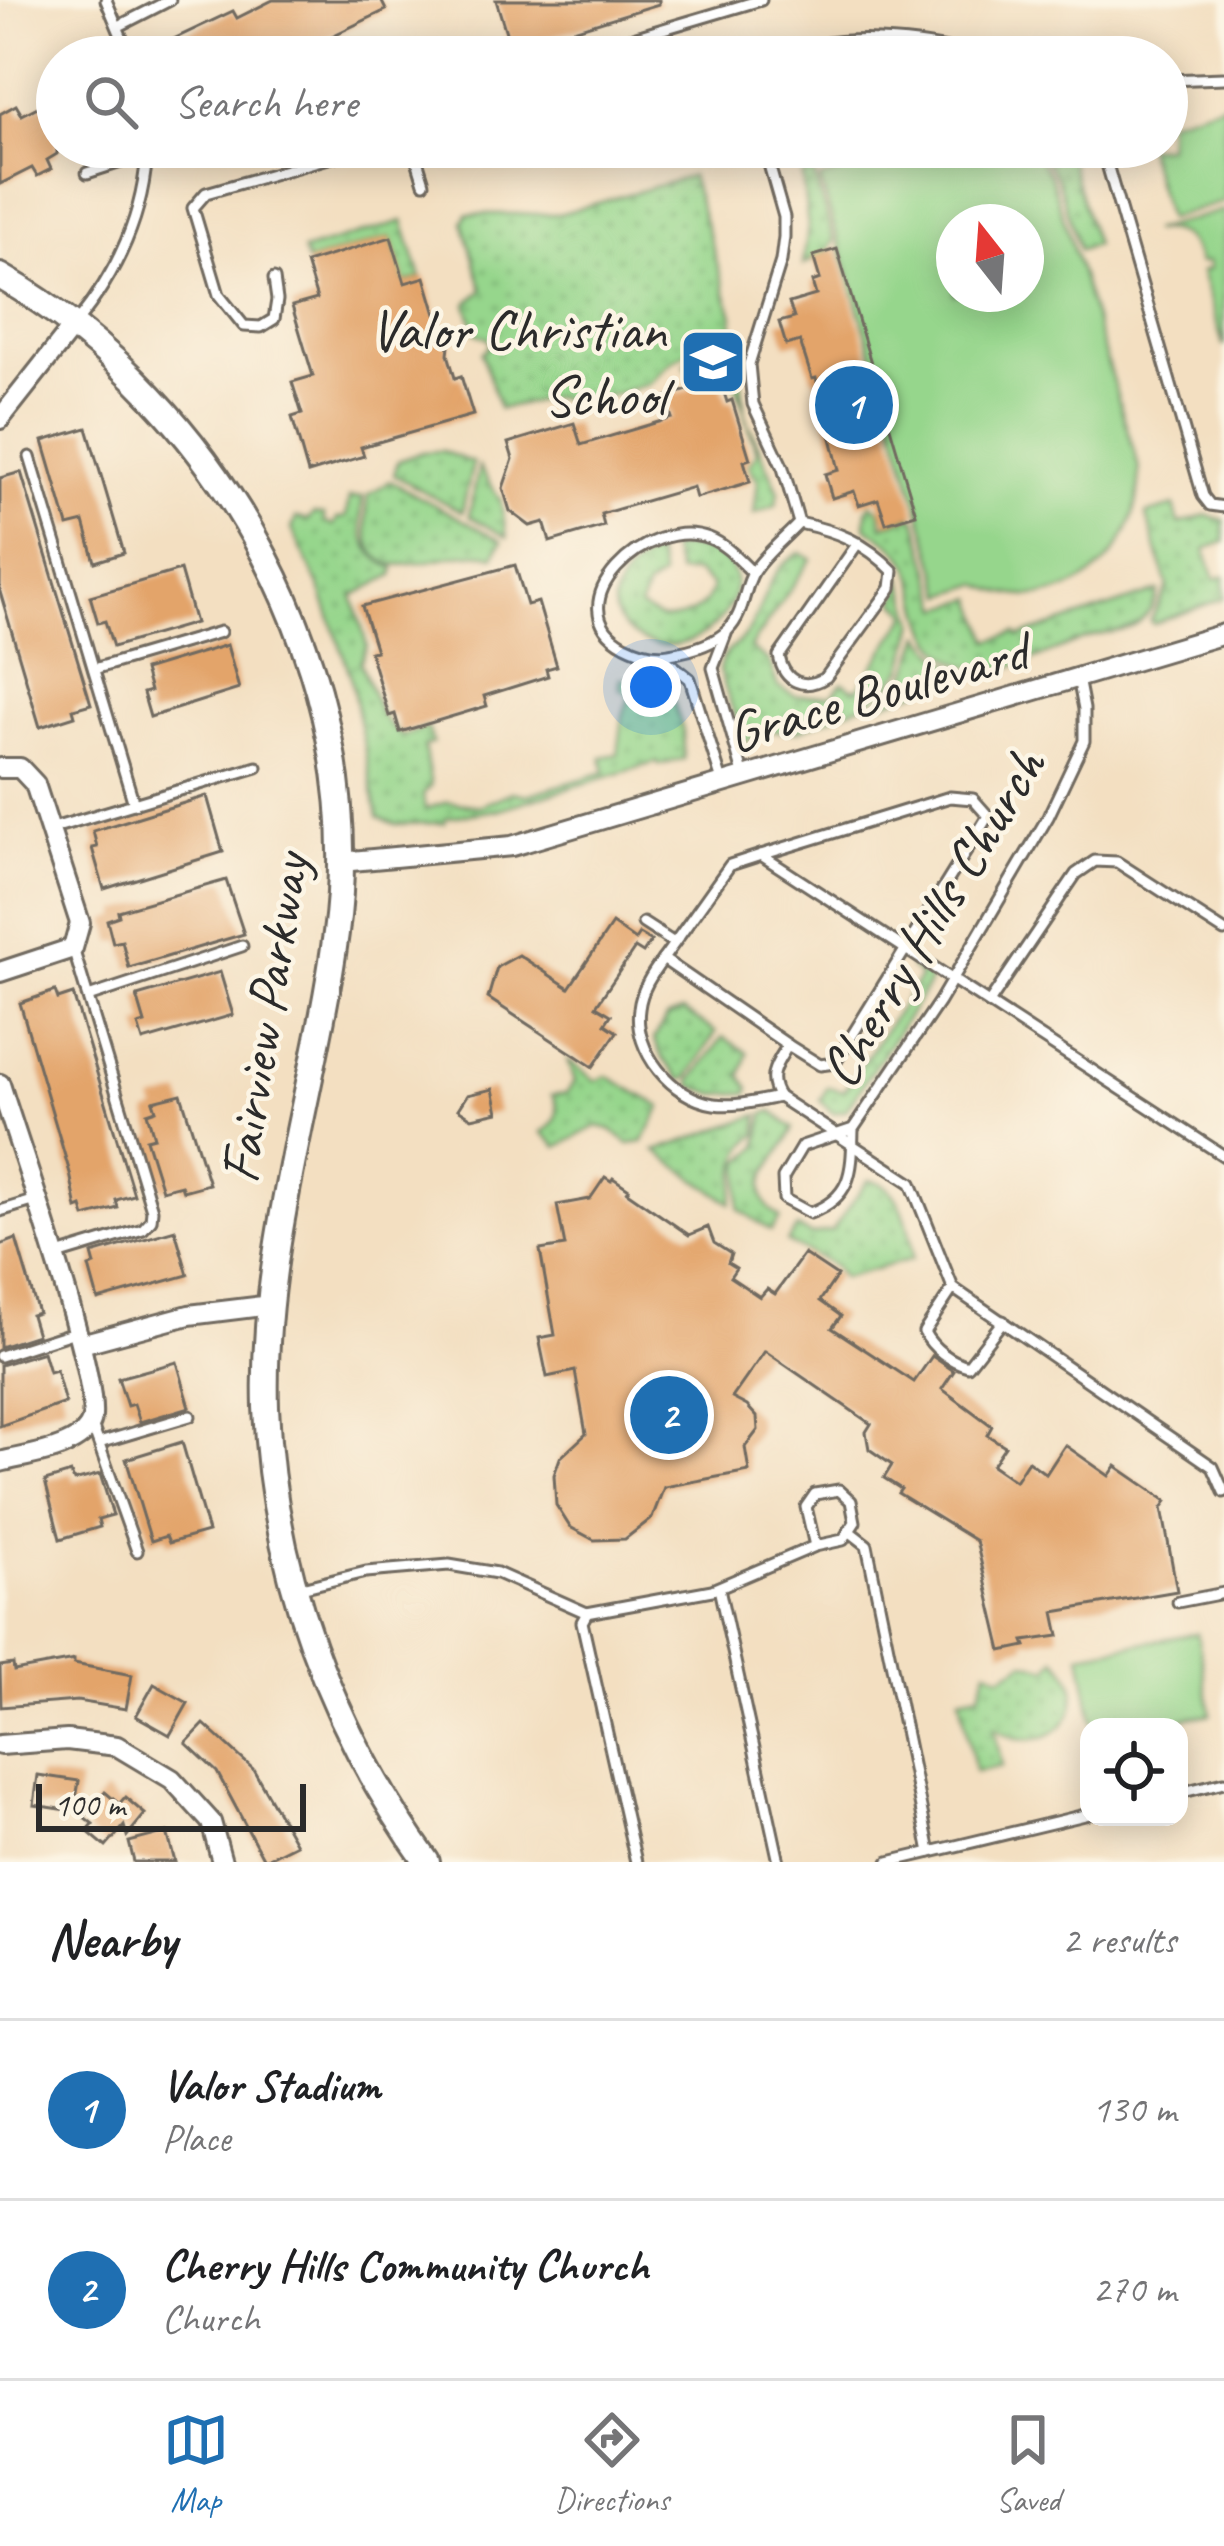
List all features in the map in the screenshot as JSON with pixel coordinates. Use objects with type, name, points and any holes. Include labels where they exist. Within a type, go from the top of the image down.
[{"type":"main road","name":"Fairview Parkway","points":[[0,276],[75,324],[141,386],[193,445],[270,567],[312,672],[338,795],[337,930],[281,1210],[266,1408],[280,1528],[313,1648],[361,1758],[427,1862]]},
{"type":"street","points":[[0,419],[75,324]]},
{"type":"street","name":"Grace Boulevard","points":[[341,862],[512,846],[1224,634]]},
{"type":"street","points":[[0,768],[20,768],[28,774],[80,922],[73,948],[0,972]]},
{"type":"street","points":[[0,1084],[79,1338],[92,1407],[91,1422],[71,1442],[0,1462]]},
{"type":"street","points":[[79,1338],[188,1315],[271,1305]]},
{"type":"street","points":[[0,1745],[68,1740],[117,1746],[172,1779],[211,1822],[221,1862]]},
{"type":"lane","points":[[106,0],[123,36]]},
{"type":"lane","points":[[119,26],[170,0]]},
{"type":"lane","points":[[640,36],[761,0]]},
{"type":"lane","points":[[1188,79],[1224,78]]},
{"type":"lane","points":[[88,173],[101,168]]},
{"type":"lane","points":[[75,324],[111,274],[131,230],[143,168]]},
{"type":"lane","points":[[274,279],[274,319],[261,327],[244,326],[219,295],[193,208],[206,193],[294,168]]},
{"type":"lane","points":[[419,168],[424,183]]},
{"type":"lane","points":[[770,168],[784,218],[784,237],[749,364],[753,404],[783,468],[799,524]]},
{"type":"lane","points":[[1108,168],[1203,496],[1210,505],[1224,507]]},
{"type":"lane","points":[[30,457],[134,804]]},
{"type":"lane","points":[[799,524],[832,530],[859,543],[893,571],[891,588],[826,677],[799,684],[788,679],[779,656],[859,543]]},
{"type":"lane","points":[[744,777],[713,668],[743,607],[753,573],[799,524]]},
{"type":"lane","points":[[723,784],[690,679],[661,656],[630,647],[608,631],[601,595],[615,566],[659,539],[694,533],[729,549],[753,573]]},
{"type":"lane","points":[[94,669],[220,632]]},
{"type":"lane","points":[[661,656],[704,645],[727,632]]},
{"type":"lane","name":"Cherry Hills Church","points":[[853,1129],[802,1147],[784,1178],[784,1199],[810,1213],[831,1205],[852,1176],[853,1129],[953,980],[1072,771],[1084,741],[1078,678]]},
{"type":"lane","points":[[50,829],[257,767]]},
{"type":"lane","points":[[663,958],[820,1065],[835,1063],[988,816],[973,800],[950,797],[730,865],[663,958],[646,983],[638,1022],[641,1040],[660,1073],[681,1090],[717,1105],[779,1096]]},
{"type":"lane","points":[[761,855],[1224,1156]]},
{"type":"lane","points":[[989,1003],[1076,874],[1095,861],[1117,862],[1224,931]]},
{"type":"lane","points":[[643,923],[674,943]]},
{"type":"lane","points":[[88,997],[242,946]]},
{"type":"lane","points":[[54,1256],[143,1228],[152,1210],[73,948]]},
{"type":"lane","points":[[788,1045],[772,1073],[772,1086],[779,1096],[911,1183],[952,1288],[1213,1467],[1224,1492]]},
{"type":"lane","points":[[0,1211],[36,1200]]},
{"type":"lane","points":[[952,1288],[924,1331],[930,1344],[957,1363],[968,1366],[977,1358],[1003,1321]]},
{"type":"lane","points":[[0,1356],[79,1338]]},
{"type":"lane","points":[[99,1443],[190,1417]]},
{"type":"lane","points":[[91,1422],[137,1551]]},
{"type":"lane","points":[[295,1590],[366,1572],[448,1564],[497,1573],[587,1613],[719,1588],[815,1546],[843,1540],[855,1522],[851,1501],[838,1490],[815,1494],[806,1507],[815,1546]]},
{"type":"lane","points":[[849,1531],[867,1545],[930,1852]]},
{"type":"lane","points":[[719,1588],[779,1862]]},
{"type":"lane","points":[[1178,1602],[1224,1593]]},
{"type":"lane","points":[[587,1613],[582,1622],[636,1862]]},
{"type":"lane","points":[[1188,1791],[1224,1782]]},
{"type":"lane","points":[[889,1862],[1080,1816]]},
{"type":"green space","points":[[1224,103],[1224,202],[1167,219],[1152,168],[1188,168],[1188,114]]},
{"type":"green space","points":[[855,168],[1045,168],[1139,468],[1137,500],[1113,554],[1068,589],[1041,596],[1010,594],[979,584],[945,595],[820,179]]},
{"type":"green space","points":[[1050,168],[1072,168],[1095,245],[1079,250]]},
{"type":"green space","points":[[813,171],[834,241],[826,252],[803,265],[808,226],[802,176]]},
{"type":"green space","points":[[691,176],[733,316],[732,341],[699,345],[672,361],[648,384],[588,402],[555,397],[499,409],[482,353],[490,346],[489,339],[476,333],[467,304],[483,290],[463,222],[467,214],[559,214]]},
{"type":"green space","points":[[1224,210],[1224,347],[1201,272],[1210,269],[1208,262],[1199,263],[1182,236],[1151,231]]},
{"type":"green space","points":[[403,221],[421,278],[405,283],[391,237],[307,262],[303,251]]},
{"type":"green space","points":[[721,348],[739,357],[745,412],[737,387],[722,378],[699,385],[685,364]]},
{"type":"green space","points":[[747,421],[779,492],[776,505],[754,514],[758,481],[749,465],[757,453]]},
{"type":"green space","points":[[442,451],[473,463],[462,512],[394,475],[398,461]]},
{"type":"green space","points":[[479,467],[500,499],[507,537],[469,516]]},
{"type":"green space","points":[[390,481],[502,541],[494,556],[474,553],[407,564],[388,563],[374,553],[367,532],[368,495]]},
{"type":"green space","points":[[363,497],[361,520],[369,549],[395,568],[393,575],[353,596],[367,646],[360,663],[392,729],[402,736],[428,728],[433,743],[424,746],[431,786],[423,794],[425,809],[448,802],[480,806],[512,792],[527,795],[605,772],[602,757],[618,754],[630,695],[620,689],[620,678],[657,680],[669,687],[683,730],[684,759],[657,762],[496,810],[445,818],[445,823],[395,824],[378,817],[350,674],[320,588],[292,529],[296,518],[308,520],[313,514],[324,515],[324,523],[334,525],[346,517],[349,498]]},
{"type":"green space","points":[[871,504],[880,510],[883,526],[911,516],[916,519],[942,608],[975,598],[990,641],[1016,633],[1019,637],[1158,591],[1156,600],[1134,626],[1005,668],[971,667],[955,660],[932,637],[910,568],[894,547],[866,526]]},
{"type":"green space","points":[[1174,506],[1179,524],[1206,515],[1224,520],[1224,542],[1205,549],[1215,579],[1224,576],[1224,598],[1153,624],[1150,621],[1168,587],[1146,514]]},
{"type":"green space","points":[[687,547],[719,557],[734,574],[734,595],[722,617],[702,634],[677,644],[650,643],[616,616],[620,583],[655,553],[662,577],[647,587],[640,608],[662,619],[694,612],[712,586],[696,573],[678,573],[670,549]]},
{"type":"green space","points":[[801,553],[811,559],[750,648],[769,662],[778,687],[796,696],[832,695],[843,682],[853,689],[859,687],[909,614],[896,601],[903,579],[916,622],[904,668],[888,688],[864,704],[798,731],[766,731],[744,742],[719,671],[721,664],[747,633],[780,567]]},
{"type":"green space","points":[[922,635],[943,659],[968,674],[880,704],[908,674]]},
{"type":"green space","points":[[915,962],[929,972],[929,984],[846,1110],[833,1113],[820,1100],[828,1087],[844,1091],[921,976],[911,968]]},
{"type":"green space","points":[[683,1011],[716,1032],[688,1078],[681,1080],[654,1039],[666,1018]]},
{"type":"green space","points":[[723,1037],[748,1053],[741,1076],[750,1088],[748,1093],[716,1094],[692,1086]]},
{"type":"green space","points":[[568,1060],[596,1081],[607,1076],[662,1107],[643,1142],[629,1144],[610,1129],[597,1126],[558,1147],[542,1132],[556,1116],[552,1095],[567,1093],[575,1081]]},
{"type":"green space","points":[[772,1111],[793,1128],[762,1185],[768,1207],[780,1218],[771,1231],[739,1209],[741,1162],[758,1148],[764,1114]]},
{"type":"green space","points":[[759,1115],[757,1135],[740,1157],[731,1203],[656,1151]]},
{"type":"green space","points":[[868,1180],[889,1189],[896,1198],[907,1222],[912,1259],[842,1278],[825,1261],[787,1242],[797,1228],[811,1235],[832,1231]]},
{"type":"green space","points":[[1197,1633],[1211,1714],[1092,1718],[1081,1654]]},
{"type":"green space","points":[[1056,1658],[1070,1675],[1075,1693],[1064,1724],[1033,1739],[1014,1737],[994,1727],[1002,1766],[975,1772],[960,1697],[980,1693],[987,1669],[1001,1676],[1025,1662],[1049,1668]]},
{"type":"building","points":[[273,0],[381,0],[386,10],[332,36],[180,36],[233,11],[237,18]]},
{"type":"building","points":[[496,0],[659,0],[659,4],[554,36],[507,36]]},
{"type":"building","points":[[16,105],[22,115],[36,108],[36,168],[51,169],[37,176],[32,168],[0,184],[0,114]]},
{"type":"building","points":[[391,237],[405,283],[425,277],[436,314],[450,336],[448,354],[455,378],[461,376],[473,415],[361,447],[364,456],[308,473],[292,417],[302,414],[292,382],[313,376],[292,306],[317,299],[306,263]]},
{"type":"building","points":[[837,249],[916,514],[886,523],[878,499],[859,505],[854,491],[832,498],[825,474],[839,470],[816,378],[812,379],[800,341],[786,345],[779,322],[794,318],[789,303],[816,295],[812,282],[820,279],[813,256]]},
{"type":"building","points":[[720,380],[727,402],[732,400],[750,459],[744,461],[750,482],[696,498],[693,487],[601,514],[604,526],[550,542],[544,522],[530,526],[510,511],[503,488],[513,459],[508,443],[574,423],[581,445],[672,418],[665,397]]},
{"type":"building","points":[[87,428],[124,553],[95,562],[84,522],[68,526],[43,441]]},
{"type":"building","points":[[21,472],[91,704],[73,709],[75,716],[40,727],[0,592],[0,478]]},
{"type":"building","points":[[515,565],[527,605],[538,602],[557,666],[546,669],[548,676],[484,696],[487,706],[400,732],[395,714],[389,716],[362,606]]},
{"type":"building","points":[[180,570],[195,623],[113,647],[105,621],[98,623],[90,596]]},
{"type":"building","points":[[227,645],[239,689],[150,717],[143,693],[150,691],[144,670]]},
{"type":"building","points":[[207,796],[223,852],[104,889],[92,848],[97,847],[93,831]]},
{"type":"building","points":[[226,880],[244,934],[129,968],[122,941],[113,943],[107,920],[119,916],[118,911]]},
{"type":"building","points":[[612,924],[635,940],[639,934],[651,941],[643,953],[635,948],[596,1006],[611,1015],[605,1024],[617,1032],[593,1067],[488,998],[497,967],[519,955],[569,988]]},
{"type":"building","points":[[220,972],[233,1015],[143,1041],[138,1025],[145,1023],[137,996]]},
{"type":"building","points":[[55,991],[58,999],[73,994],[134,1195],[116,1200],[118,1208],[85,1217],[82,1207],[77,1209],[20,1003]]},
{"type":"building","points":[[493,1089],[498,1112],[472,1118],[458,1109],[467,1095]]},
{"type":"building","points":[[181,1094],[209,1184],[183,1191],[181,1185],[162,1190],[146,1139],[154,1137],[147,1113],[156,1110],[153,1101]]},
{"type":"building","points":[[605,1177],[629,1189],[689,1235],[708,1227],[714,1243],[731,1254],[728,1263],[736,1268],[730,1277],[760,1297],[767,1289],[775,1294],[804,1254],[837,1276],[820,1301],[841,1316],[832,1328],[914,1382],[932,1356],[954,1371],[942,1389],[992,1426],[987,1435],[1005,1446],[992,1465],[1015,1481],[1028,1461],[1046,1474],[1065,1445],[1109,1476],[1116,1466],[1167,1501],[1162,1508],[1177,1591],[1054,1612],[1059,1636],[1024,1641],[1026,1646],[1002,1651],[976,1541],[898,1493],[901,1489],[884,1478],[892,1465],[869,1449],[866,1432],[871,1424],[765,1351],[732,1398],[757,1417],[758,1430],[745,1447],[749,1471],[664,1487],[652,1518],[625,1539],[594,1540],[570,1527],[556,1505],[554,1475],[560,1458],[586,1434],[575,1371],[547,1377],[539,1338],[555,1335],[540,1250],[565,1246],[557,1205],[590,1199]]},
{"type":"building","points":[[175,1230],[188,1275],[98,1300],[89,1267],[95,1265],[92,1254]]},
{"type":"building","points":[[16,1239],[38,1313],[31,1315],[37,1335],[0,1347],[0,1245]]},
{"type":"building","points":[[43,1352],[49,1372],[56,1370],[65,1403],[0,1426],[0,1365]]},
{"type":"building","points":[[177,1362],[190,1407],[140,1422],[134,1404],[127,1406],[118,1378]]},
{"type":"building","points":[[182,1442],[208,1532],[169,1543],[166,1536],[151,1541],[126,1459]]},
{"type":"building","points":[[71,1473],[74,1481],[100,1474],[113,1515],[98,1519],[100,1527],[60,1539],[45,1481]]},
{"type":"building","points":[[74,1660],[74,1664],[132,1675],[126,1709],[77,1701],[1,1707],[0,1666],[13,1664],[14,1671]]},
{"type":"building","points":[[154,1684],[188,1703],[170,1735],[136,1716]]},
{"type":"building","points":[[204,1724],[253,1769],[296,1844],[264,1860],[217,1772],[186,1743]]},
{"type":"building","points":[[38,1775],[79,1781],[74,1811],[34,1805]]},
{"type":"building","points":[[105,1792],[119,1804],[125,1797],[145,1814],[127,1836],[124,1826],[106,1847],[87,1831],[93,1824],[84,1817]]},
{"type":"building","points":[[167,1832],[175,1862],[134,1862],[129,1842]]},
{"type":"place","name":"Valor Christian School","points":[[713,362]]},
{"type":"place","name":"Valor Stadium","points":[[854,405]]},
{"type":"place","name":"Cherry Hills Community Church","points":[[669,1415]]}]
